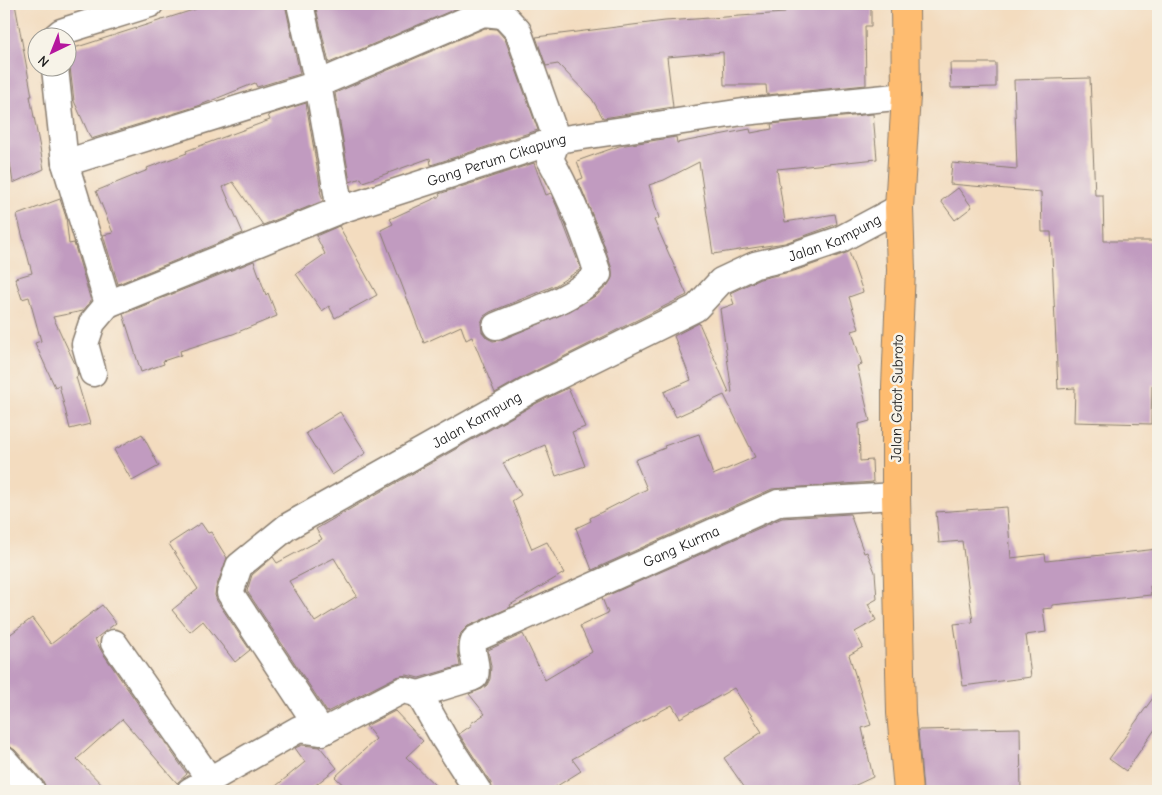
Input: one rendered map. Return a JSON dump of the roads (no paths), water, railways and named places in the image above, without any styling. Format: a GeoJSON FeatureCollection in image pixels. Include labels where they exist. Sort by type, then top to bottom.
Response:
{"type":"FeatureCollection","features":[{"type":"Feature","properties":{"kind":"main road","name":"Jalan Gatot Subroto"},"geometry":{"type":"LineString","coordinates":[[905,4],[906,96],[900,208],[901,270],[896,386],[896,496],[901,713],[908,791]]}},
{"type":"Feature","properties":{"kind":"street"},"geometry":{"type":"LineString","coordinates":[[70,28],[150,4]]}},
{"type":"Feature","properties":{"kind":"street"},"geometry":{"type":"LineString","coordinates":[[300,4],[318,84],[340,210]]}},
{"type":"Feature","properties":{"kind":"street"},"geometry":{"type":"LineString","coordinates":[[65,163],[318,84],[483,13],[503,15],[518,31],[556,140],[550,159],[566,188],[584,230],[598,274],[586,286],[538,310],[496,326]]}},
{"type":"Feature","properties":{"kind":"street"},"geometry":{"type":"LineString","coordinates":[[56,78],[65,163],[108,304],[92,323],[85,344],[93,373]]}},
{"type":"Feature","properties":{"kind":"street","name":"Gang Perum Cikapung"},"geometry":{"type":"LineString","coordinates":[[108,304],[340,210],[556,140],[743,112],[906,96]]}},
{"type":"Feature","properties":{"kind":"street","name":"Jalan Kampung"},"geometry":{"type":"LineString","coordinates":[[322,732],[230,594],[239,566],[287,527],[530,390],[696,308],[721,280],[755,265],[789,257],[839,240],[900,208]]}},
{"type":"Feature","properties":{"kind":"street","name":"Gang Kurma"},"geometry":{"type":"LineString","coordinates":[[418,694],[475,676],[476,671],[472,648],[476,639],[778,503],[896,496]]}},
{"type":"Feature","properties":{"kind":"street"},"geometry":{"type":"LineString","coordinates":[[114,643],[200,786],[300,729],[322,732],[403,690],[418,694],[478,791]]}},
{"type":"Feature","properties":{"kind":"street"},"geometry":{"type":"LineString","coordinates":[[4,760],[32,791]]}}]}
